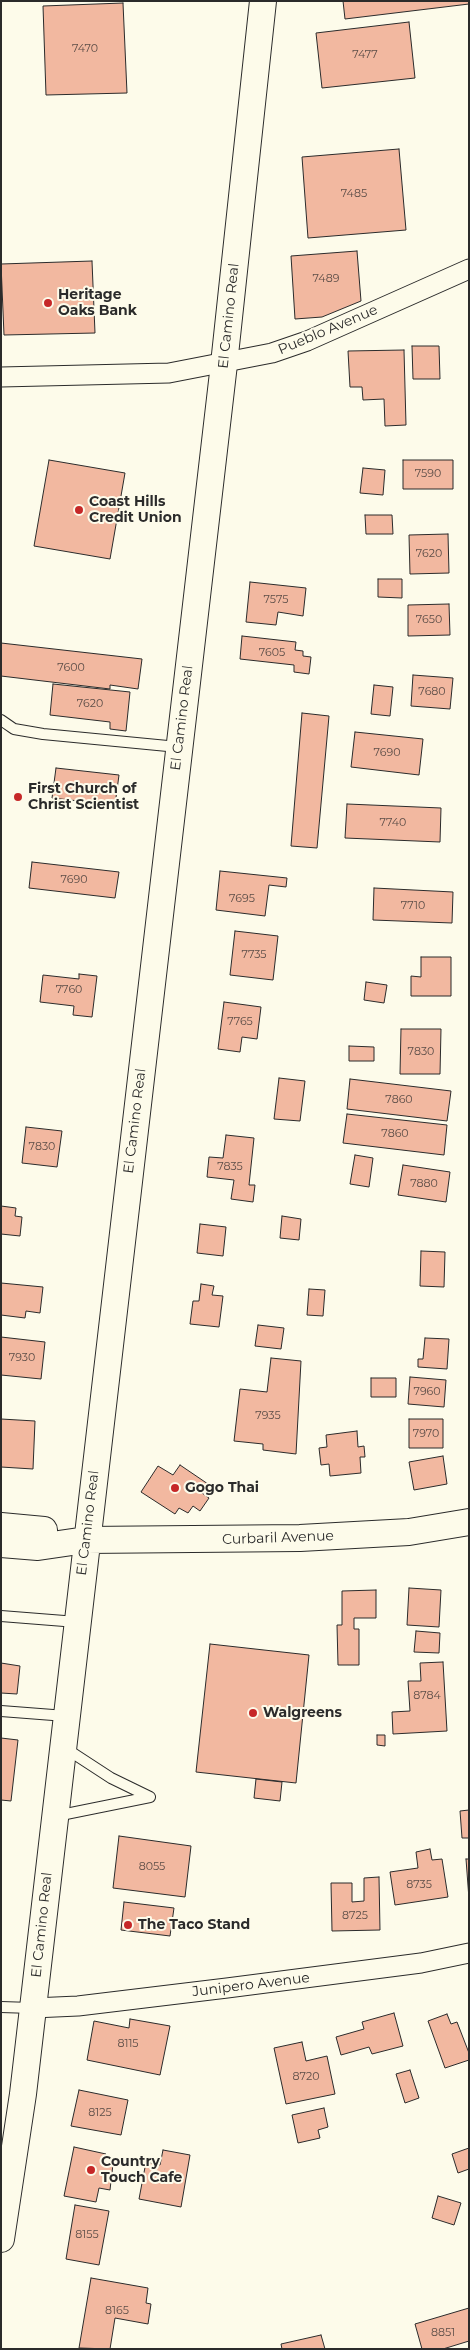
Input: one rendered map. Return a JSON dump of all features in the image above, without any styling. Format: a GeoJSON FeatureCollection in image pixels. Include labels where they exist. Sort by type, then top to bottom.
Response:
{"type":"FeatureCollection","features":[{"type":"Feature","properties":{"kind":"main road","name":"El Camino Real"},"geometry":{"type":"LineString","coordinates":[[1,2240],[23,2094],[224,364],[263,1]]}},
{"type":"Feature","properties":{"kind":"main road","name":"Curbaril Avenue"},"geometry":{"type":"LineString","coordinates":[[1,1544],[38,1547],[86,1540],[310,1538],[409,1532],[469,1522]]}},
{"type":"Feature","properties":{"kind":"main road","name":"Curbaril Avenue"},"geometry":{"type":"LineString","coordinates":[[1,1526],[40,1529],[86,1540]]}},
{"type":"Feature","properties":{"kind":"street","name":"Pueblo Avenue"},"geometry":{"type":"LineString","coordinates":[[1,377],[169,374],[272,353],[307,341],[469,269]]}},
{"type":"Feature","properties":{"kind":"street","name":"Junipero Avenue"},"geometry":{"type":"LineString","coordinates":[[33,2008],[78,2006],[227,1988],[421,1963],[469,1953]]}},
{"type":"Feature","properties":{"kind":"lane"},"geometry":{"type":"LineString","coordinates":[[1,720],[14,729],[43,734],[179,748]]}},
{"type":"Feature","properties":{"kind":"lane"},"geometry":{"type":"LineString","coordinates":[[1,1616],[77,1622]]}},
{"type":"Feature","properties":{"kind":"lane"},"geometry":{"type":"LineString","coordinates":[[1,1711],[66,1716]]}},
{"type":"Feature","properties":{"kind":"lane"},"geometry":{"type":"LineString","coordinates":[[55,1816],[150,1797],[110,1778],[62,1746]]}},
{"type":"Feature","properties":{"kind":"lane"},"geometry":{"type":"LineString","coordinates":[[1,2007],[33,2008]]}},
{"type":"Feature","properties":{"kind":"building"},"geometry":{"type":"Polygon","coordinates":[[[343,1],[469,1],[469,4],[345,19],[343,1]]]}},
{"type":"Feature","properties":{"kind":"building"},"geometry":{"type":"Polygon","coordinates":[[[123,3],[127,93],[46,95],[43,6],[123,3]]]}},
{"type":"Feature","properties":{"kind":"building"},"geometry":{"type":"Polygon","coordinates":[[[409,22],[415,78],[322,88],[316,33],[409,22]]]}},
{"type":"Feature","properties":{"kind":"building"},"geometry":{"type":"Polygon","coordinates":[[[399,149],[406,230],[308,238],[302,157],[399,149]]]}},
{"type":"Feature","properties":{"kind":"building"},"geometry":{"type":"Polygon","coordinates":[[[357,251],[361,301],[322,317],[295,319],[291,256],[357,251]]]}},
{"type":"Feature","properties":{"kind":"building","name":"Heritage Oaks Bank"},"geometry":{"type":"Polygon","coordinates":[[[92,261],[95,333],[4,335],[1,264],[92,261]]]}},
{"type":"Feature","properties":{"kind":"building"},"geometry":{"type":"Polygon","coordinates":[[[412,346],[439,346],[440,379],[413,379],[412,346]]]}},
{"type":"Feature","properties":{"kind":"building"},"geometry":{"type":"Polygon","coordinates":[[[404,350],[406,425],[385,426],[384,399],[363,400],[362,387],[350,387],[348,351],[404,350]]]}},
{"type":"Feature","properties":{"kind":"building","name":"Coast Hills Credit Union"},"geometry":{"type":"Polygon","coordinates":[[[49,460],[125,473],[110,559],[34,546],[49,460]]]}},
{"type":"Feature","properties":{"kind":"building"},"geometry":{"type":"Polygon","coordinates":[[[403,460],[453,460],[453,489],[403,489],[403,460]]]}},
{"type":"Feature","properties":{"kind":"building"},"geometry":{"type":"Polygon","coordinates":[[[363,468],[385,470],[383,495],[360,493],[363,468]]]}},
{"type":"Feature","properties":{"kind":"building"},"geometry":{"type":"Polygon","coordinates":[[[365,515],[392,515],[393,534],[366,534],[365,515]]]}},
{"type":"Feature","properties":{"kind":"building"},"geometry":{"type":"Polygon","coordinates":[[[448,534],[449,573],[410,574],[409,535],[448,534]]]}},
{"type":"Feature","properties":{"kind":"building"},"geometry":{"type":"Polygon","coordinates":[[[378,579],[402,579],[402,598],[378,597],[378,579]]]}},
{"type":"Feature","properties":{"kind":"building"},"geometry":{"type":"Polygon","coordinates":[[[250,582],[306,588],[303,616],[278,612],[276,625],[246,622],[250,582]]]}},
{"type":"Feature","properties":{"kind":"building"},"geometry":{"type":"Polygon","coordinates":[[[449,604],[450,635],[408,636],[408,605],[449,604]]]}},
{"type":"Feature","properties":{"kind":"building"},"geometry":{"type":"Polygon","coordinates":[[[242,636],[296,642],[295,650],[303,651],[303,656],[311,657],[309,674],[294,672],[294,665],[240,659],[242,636]]]}},
{"type":"Feature","properties":{"kind":"building"},"geometry":{"type":"Polygon","coordinates":[[[1,643],[142,659],[138,689],[110,685],[110,689],[1,676],[1,643]]]}},
{"type":"Feature","properties":{"kind":"building"},"geometry":{"type":"Polygon","coordinates":[[[413,675],[453,678],[450,709],[411,706],[413,675]]]}},
{"type":"Feature","properties":{"kind":"building"},"geometry":{"type":"Polygon","coordinates":[[[53,684],[130,692],[126,731],[110,729],[110,722],[50,715],[53,684]]]}},
{"type":"Feature","properties":{"kind":"building"},"geometry":{"type":"Polygon","coordinates":[[[374,685],[393,687],[390,716],[371,714],[374,685]]]}},
{"type":"Feature","properties":{"kind":"building"},"geometry":{"type":"Polygon","coordinates":[[[302,713],[329,716],[317,848],[291,846],[302,713]]]}},
{"type":"Feature","properties":{"kind":"building"},"geometry":{"type":"Polygon","coordinates":[[[355,732],[423,739],[419,775],[351,767],[355,732]]]}},
{"type":"Feature","properties":{"kind":"building"},"geometry":{"type":"Polygon","coordinates":[[[56,768],[119,775],[115,805],[52,798],[56,768]]]}},
{"type":"Feature","properties":{"kind":"building"},"geometry":{"type":"Polygon","coordinates":[[[347,804],[441,808],[440,842],[345,838],[347,804]]]}},
{"type":"Feature","properties":{"kind":"building"},"geometry":{"type":"Polygon","coordinates":[[[32,862],[119,872],[115,898],[29,888],[32,862]]]}},
{"type":"Feature","properties":{"kind":"building"},"geometry":{"type":"Polygon","coordinates":[[[220,871],[287,878],[286,887],[269,885],[265,916],[216,910],[220,871]]]}},
{"type":"Feature","properties":{"kind":"building"},"geometry":{"type":"Polygon","coordinates":[[[374,888],[453,892],[452,923],[373,920],[374,888]]]}},
{"type":"Feature","properties":{"kind":"building"},"geometry":{"type":"Polygon","coordinates":[[[235,931],[278,936],[273,980],[230,975],[235,931]]]}},
{"type":"Feature","properties":{"kind":"building"},"geometry":{"type":"Polygon","coordinates":[[[421,957],[451,957],[451,996],[411,996],[411,976],[421,977],[421,957]]]}},
{"type":"Feature","properties":{"kind":"building"},"geometry":{"type":"Polygon","coordinates":[[[79,974],[97,976],[92,1017],[73,1015],[74,1006],[40,1002],[43,975],[79,979],[79,974]]]}},
{"type":"Feature","properties":{"kind":"building"},"geometry":{"type":"Polygon","coordinates":[[[366,982],[387,985],[384,1003],[364,1000],[366,982]]]}},
{"type":"Feature","properties":{"kind":"building"},"geometry":{"type":"Polygon","coordinates":[[[224,1002],[261,1007],[257,1039],[242,1037],[240,1052],[218,1049],[224,1002]]]}},
{"type":"Feature","properties":{"kind":"building"},"geometry":{"type":"Polygon","coordinates":[[[401,1029],[441,1029],[440,1074],[400,1074],[401,1029]]]}},
{"type":"Feature","properties":{"kind":"building"},"geometry":{"type":"Polygon","coordinates":[[[349,1046],[374,1047],[374,1061],[349,1061],[349,1046]]]}},
{"type":"Feature","properties":{"kind":"building"},"geometry":{"type":"Polygon","coordinates":[[[279,1078],[305,1081],[300,1121],[274,1119],[279,1078]]]}},
{"type":"Feature","properties":{"kind":"building"},"geometry":{"type":"Polygon","coordinates":[[[350,1079],[451,1091],[447,1121],[347,1109],[350,1079]]]}},
{"type":"Feature","properties":{"kind":"building"},"geometry":{"type":"Polygon","coordinates":[[[347,1114],[447,1125],[444,1155],[343,1143],[347,1114]]]}},
{"type":"Feature","properties":{"kind":"building"},"geometry":{"type":"Polygon","coordinates":[[[26,1127],[62,1131],[57,1167],[22,1163],[26,1127]]]}},
{"type":"Feature","properties":{"kind":"building"},"geometry":{"type":"Polygon","coordinates":[[[226,1135],[254,1138],[249,1185],[255,1185],[253,1202],[231,1199],[234,1180],[207,1177],[209,1157],[223,1158],[226,1135]]]}},
{"type":"Feature","properties":{"kind":"building"},"geometry":{"type":"Polygon","coordinates":[[[355,1155],[373,1158],[369,1187],[350,1184],[355,1155]]]}},
{"type":"Feature","properties":{"kind":"building"},"geometry":{"type":"Polygon","coordinates":[[[403,1165],[450,1172],[446,1202],[398,1195],[403,1165]]]}},
{"type":"Feature","properties":{"kind":"building"},"geometry":{"type":"Polygon","coordinates":[[[1,1206],[16,1208],[15,1216],[22,1217],[20,1236],[1,1234],[1,1206]]]}},
{"type":"Feature","properties":{"kind":"building"},"geometry":{"type":"Polygon","coordinates":[[[282,1216],[301,1219],[299,1240],[280,1238],[282,1216]]]}},
{"type":"Feature","properties":{"kind":"building"},"geometry":{"type":"Polygon","coordinates":[[[200,1224],[226,1227],[223,1256],[197,1253],[200,1224]]]}},
{"type":"Feature","properties":{"kind":"building"},"geometry":{"type":"Polygon","coordinates":[[[421,1251],[445,1252],[444,1287],[420,1286],[421,1251]]]}},
{"type":"Feature","properties":{"kind":"building"},"geometry":{"type":"Polygon","coordinates":[[[1,1283],[43,1287],[40,1313],[26,1311],[25,1318],[1,1315],[1,1283]]]}},
{"type":"Feature","properties":{"kind":"building"},"geometry":{"type":"Polygon","coordinates":[[[201,1284],[214,1286],[212,1295],[223,1296],[219,1327],[190,1324],[193,1301],[199,1301],[201,1284]]]}},
{"type":"Feature","properties":{"kind":"building"},"geometry":{"type":"Polygon","coordinates":[[[309,1289],[325,1290],[323,1316],[307,1315],[309,1289]]]}},
{"type":"Feature","properties":{"kind":"building"},"geometry":{"type":"Polygon","coordinates":[[[258,1325],[284,1328],[281,1349],[255,1346],[258,1325]]]}},
{"type":"Feature","properties":{"kind":"building"},"geometry":{"type":"Polygon","coordinates":[[[1,1337],[45,1342],[41,1379],[1,1375],[1,1337]]]}},
{"type":"Feature","properties":{"kind":"building"},"geometry":{"type":"Polygon","coordinates":[[[425,1338],[449,1339],[447,1369],[418,1367],[418,1359],[423,1359],[425,1338]]]}},
{"type":"Feature","properties":{"kind":"building"},"geometry":{"type":"Polygon","coordinates":[[[271,1358],[301,1361],[296,1454],[263,1450],[263,1444],[234,1441],[240,1389],[267,1392],[271,1358]]]}},
{"type":"Feature","properties":{"kind":"building"},"geometry":{"type":"Polygon","coordinates":[[[410,1377],[446,1380],[444,1407],[408,1404],[410,1377]]]}},
{"type":"Feature","properties":{"kind":"building"},"geometry":{"type":"Polygon","coordinates":[[[371,1378],[396,1378],[396,1397],[371,1397],[371,1378]]]}},
{"type":"Feature","properties":{"kind":"building"},"geometry":{"type":"Polygon","coordinates":[[[1,1419],[35,1421],[33,1469],[1,1467],[1,1419]]]}},
{"type":"Feature","properties":{"kind":"building"},"geometry":{"type":"Polygon","coordinates":[[[409,1419],[443,1419],[443,1448],[409,1448],[409,1419]]]}},
{"type":"Feature","properties":{"kind":"building"},"geometry":{"type":"Polygon","coordinates":[[[357,1431],[358,1447],[364,1446],[365,1457],[360,1457],[361,1473],[330,1476],[329,1464],[321,1465],[319,1448],[327,1447],[326,1435],[357,1431]]]}},
{"type":"Feature","properties":{"kind":"building"},"geometry":{"type":"Polygon","coordinates":[[[443,1456],[447,1484],[414,1490],[409,1462],[443,1456]]]}},
{"type":"Feature","properties":{"kind":"building","name":"Gogo Thai"},"geometry":{"type":"Polygon","coordinates":[[[180,1465],[208,1484],[202,1493],[209,1498],[200,1511],[193,1506],[188,1513],[179,1508],[175,1514],[141,1492],[158,1466],[173,1475],[180,1465]]]}},
{"type":"Feature","properties":{"kind":"building"},"geometry":{"type":"Polygon","coordinates":[[[409,1588],[441,1590],[439,1627],[407,1625],[409,1588]]]}},
{"type":"Feature","properties":{"kind":"building"},"geometry":{"type":"Polygon","coordinates":[[[376,1590],[376,1618],[354,1618],[354,1629],[359,1629],[359,1665],[338,1665],[337,1625],[342,1625],[342,1591],[376,1590]]]}},
{"type":"Feature","properties":{"kind":"building"},"geometry":{"type":"Polygon","coordinates":[[[416,1631],[440,1633],[439,1653],[414,1652],[416,1631]]]}},
{"type":"Feature","properties":{"kind":"building","name":"Walgreens"},"geometry":{"type":"Polygon","coordinates":[[[210,1644],[309,1655],[296,1783],[196,1772],[210,1644]]]}},
{"type":"Feature","properties":{"kind":"building"},"geometry":{"type":"Polygon","coordinates":[[[443,1662],[447,1731],[393,1734],[392,1712],[410,1711],[408,1681],[421,1681],[420,1663],[443,1662]]]}},
{"type":"Feature","properties":{"kind":"building"},"geometry":{"type":"Polygon","coordinates":[[[1,1663],[20,1666],[17,1694],[1,1693],[1,1663]]]}},
{"type":"Feature","properties":{"kind":"building"},"geometry":{"type":"Polygon","coordinates":[[[377,1735],[385,1735],[385,1746],[377,1745],[377,1735]]]}},
{"type":"Feature","properties":{"kind":"building"},"geometry":{"type":"Polygon","coordinates":[[[1,1738],[18,1740],[11,1801],[1,1800],[1,1738]]]}},
{"type":"Feature","properties":{"kind":"building"},"geometry":{"type":"Polygon","coordinates":[[[256,1779],[282,1782],[280,1801],[254,1798],[256,1779]]]}},
{"type":"Feature","properties":{"kind":"building"},"geometry":{"type":"Polygon","coordinates":[[[469,1810],[469,1838],[462,1838],[460,1811],[469,1810]]]}},
{"type":"Feature","properties":{"kind":"building"},"geometry":{"type":"Polygon","coordinates":[[[119,1836],[191,1846],[185,1897],[113,1888],[119,1836]]]}},
{"type":"Feature","properties":{"kind":"building"},"geometry":{"type":"Polygon","coordinates":[[[430,1849],[432,1860],[442,1859],[448,1897],[395,1905],[390,1872],[418,1868],[416,1852],[430,1849]]]}},
{"type":"Feature","properties":{"kind":"building"},"geometry":{"type":"Polygon","coordinates":[[[466,1859],[469,1859],[469,1899],[466,1859]]]}},
{"type":"Feature","properties":{"kind":"building"},"geometry":{"type":"Polygon","coordinates":[[[379,1877],[380,1930],[332,1931],[331,1883],[352,1883],[352,1902],[364,1901],[364,1878],[379,1877]]]}},
{"type":"Feature","properties":{"kind":"building"},"geometry":{"type":"Polygon","coordinates":[[[124,1902],[174,1908],[170,1936],[121,1930],[124,1902]]]}},
{"type":"Feature","properties":{"kind":"building"},"geometry":{"type":"Polygon","coordinates":[[[394,2013],[403,2046],[372,2054],[369,2047],[341,2055],[336,2037],[364,2029],[362,2022],[394,2013]]]}},
{"type":"Feature","properties":{"kind":"building"},"geometry":{"type":"Polygon","coordinates":[[[447,2014],[451,2024],[457,2022],[469,2053],[469,2060],[445,2068],[428,2021],[447,2014]]]}},
{"type":"Feature","properties":{"kind":"building"},"geometry":{"type":"Polygon","coordinates":[[[130,2019],[170,2026],[160,2075],[87,2060],[94,2021],[129,2028],[130,2019]]]}},
{"type":"Feature","properties":{"kind":"building"},"geometry":{"type":"Polygon","coordinates":[[[302,2042],[306,2061],[327,2056],[335,2094],[286,2104],[274,2048],[302,2042]]]}},
{"type":"Feature","properties":{"kind":"building"},"geometry":{"type":"Polygon","coordinates":[[[410,2070],[419,2098],[405,2103],[396,2074],[410,2070]]]}},
{"type":"Feature","properties":{"kind":"building"},"geometry":{"type":"Polygon","coordinates":[[[79,2090],[128,2100],[121,2135],[71,2126],[79,2090]]]}},
{"type":"Feature","properties":{"kind":"building"},"geometry":{"type":"Polygon","coordinates":[[[324,2108],[328,2127],[318,2130],[320,2138],[298,2143],[292,2115],[324,2108]]]}},
{"type":"Feature","properties":{"kind":"building","name":"Country Touch Cafe"},"geometry":{"type":"Polygon","coordinates":[[[74,2147],[106,2154],[104,2163],[113,2164],[110,2190],[99,2188],[96,2202],[64,2196],[74,2147]]]}},
{"type":"Feature","properties":{"kind":"building"},"geometry":{"type":"Polygon","coordinates":[[[469,2148],[469,2169],[458,2173],[452,2154],[469,2148]]]}},
{"type":"Feature","properties":{"kind":"building"},"geometry":{"type":"Polygon","coordinates":[[[163,2150],[190,2155],[181,2207],[139,2199],[146,2162],[160,2165],[163,2150]]]}},
{"type":"Feature","properties":{"kind":"building"},"geometry":{"type":"Polygon","coordinates":[[[438,2196],[461,2203],[454,2225],[432,2218],[438,2196]]]}},
{"type":"Feature","properties":{"kind":"building"},"geometry":{"type":"Polygon","coordinates":[[[75,2205],[109,2211],[99,2265],[66,2259],[75,2205]]]}},
{"type":"Feature","properties":{"kind":"building"},"geometry":{"type":"Polygon","coordinates":[[[91,2278],[148,2288],[146,2303],[151,2304],[148,2324],[115,2318],[110,2349],[79,2348],[91,2278]]]}},
{"type":"Feature","properties":{"kind":"building"},"geometry":{"type":"Polygon","coordinates":[[[469,2308],[469,2341],[443,2349],[422,2349],[415,2324],[469,2308]]]}},
{"type":"Feature","properties":{"kind":"building"},"geometry":{"type":"Polygon","coordinates":[[[321,2335],[325,2349],[282,2349],[281,2344],[321,2335]]]}},
{"type":"Feature","properties":{"kind":"place","name":"Heritage Oaks Bank"},"geometry":{"type":"Point","coordinates":[48,303]}},
{"type":"Feature","properties":{"kind":"place","name":"Coast Hills Credit Union"},"geometry":{"type":"Point","coordinates":[79,510]}},
{"type":"Feature","properties":{"kind":"place","name":"First Church of Christ Scientist"},"geometry":{"type":"Point","coordinates":[18,797]}},
{"type":"Feature","properties":{"kind":"place","name":"Gogo Thai"},"geometry":{"type":"Point","coordinates":[175,1488]}},
{"type":"Feature","properties":{"kind":"place","name":"Walgreens"},"geometry":{"type":"Point","coordinates":[253,1713]}},
{"type":"Feature","properties":{"kind":"place","name":"The Taco Stand"},"geometry":{"type":"Point","coordinates":[128,1925]}},
{"type":"Feature","properties":{"kind":"place","name":"Country Touch Cafe"},"geometry":{"type":"Point","coordinates":[91,2170]}}]}
